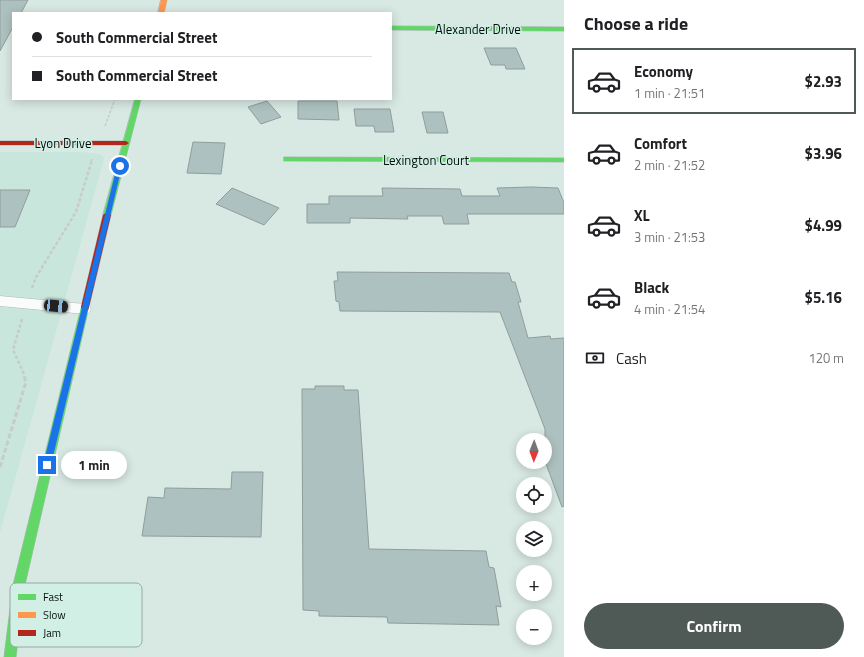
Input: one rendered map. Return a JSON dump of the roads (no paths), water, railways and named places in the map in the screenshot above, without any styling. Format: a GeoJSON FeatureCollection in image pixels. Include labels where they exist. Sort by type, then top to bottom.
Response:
{"type":"FeatureCollection","features":[{"type":"Feature","properties":{"kind":"street"},"geometry":{"type":"LineString","coordinates":[[161,12],[164,0]]}},
{"type":"Feature","properties":{"kind":"street","name":"Alexander Drive"},"geometry":{"type":"LineString","coordinates":[[392,28],[564,29]]}},
{"type":"Feature","properties":{"kind":"street"},"geometry":{"type":"LineString","coordinates":[[19,583],[138,100]]}},
{"type":"Feature","properties":{"kind":"street","name":"Lyon Drive"},"geometry":{"type":"LineString","coordinates":[[0,142],[126,143]]}},
{"type":"Feature","properties":{"kind":"street","name":"Lexington Court"},"geometry":{"type":"LineString","coordinates":[[287,159],[564,160]]}},
{"type":"Feature","properties":{"kind":"street"},"geometry":{"type":"LineString","coordinates":[[10,657],[11,647]]}},
{"type":"Feature","properties":{"kind":"lane"},"geometry":{"type":"LineString","coordinates":[[0,301],[86,309]]}}]}
